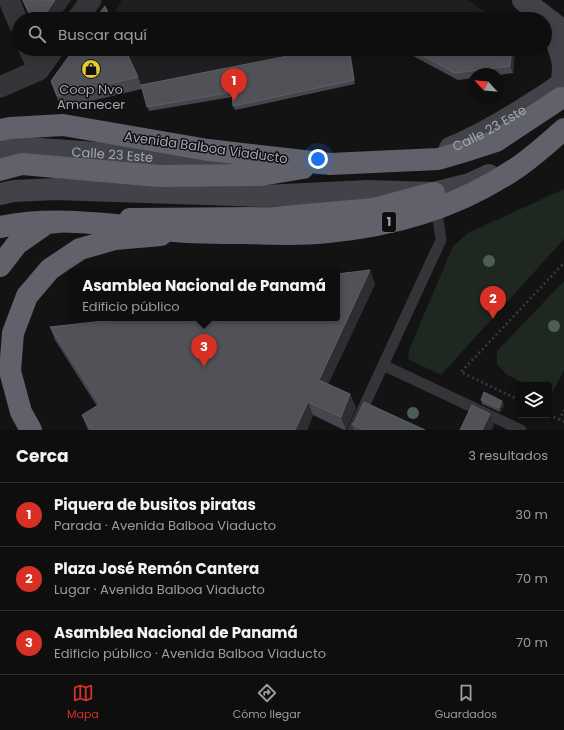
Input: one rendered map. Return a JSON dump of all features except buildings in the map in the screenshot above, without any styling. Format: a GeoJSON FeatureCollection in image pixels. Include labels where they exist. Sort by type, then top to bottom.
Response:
{"type":"FeatureCollection","features":[{"type":"Feature","properties":{"kind":"highway","name":"Avenida Balboa Viaducto"},"geometry":{"type":"LineString","coordinates":[[0,130],[10,128],[63,125],[208,150],[330,164],[438,159],[496,141],[532,118],[563,86]]}},
{"type":"Feature","properties":{"kind":"highway","name":"1"},"geometry":{"type":"LineString","coordinates":[[190,232],[327,232],[390,222],[428,212],[476,192],[515,169],[543,148],[561,130]]}},
{"type":"Feature","properties":{"kind":"highway"},"geometry":{"type":"LineString","coordinates":[[0,170],[22,164],[159,176],[261,175],[330,164]]}},
{"type":"Feature","properties":{"kind":"highway"},"geometry":{"type":"LineString","coordinates":[[0,266],[17,244],[47,224],[85,219],[272,218],[374,209],[434,193]]}},
{"type":"Feature","properties":{"kind":"highway"},"geometry":{"type":"LineString","coordinates":[[0,228],[22,223],[79,222],[190,232]]}},
{"type":"Feature","properties":{"kind":"highway"},"geometry":{"type":"LineString","coordinates":[[31,430],[21,412],[10,371],[12,333],[27,296],[50,269],[80,249],[115,239],[190,232]]}},
{"type":"Feature","properties":{"kind":"main road"},"geometry":{"type":"LineString","coordinates":[[523,0],[537,12]]}},
{"type":"Feature","properties":{"kind":"main road"},"geometry":{"type":"LineString","coordinates":[[552,23],[564,31]]}},
{"type":"Feature","properties":{"kind":"main road"},"geometry":{"type":"LineString","coordinates":[[552,31],[563,66],[563,86]]}},
{"type":"Feature","properties":{"kind":"main road","name":"Calle 23 Este"},"geometry":{"type":"LineString","coordinates":[[0,150],[13,147],[272,166],[347,168],[388,164],[429,156],[469,140],[563,86]]}},
{"type":"Feature","properties":{"kind":"main road","name":"1"},"geometry":{"type":"LineString","coordinates":[[0,194],[14,191],[56,189],[264,196],[368,191],[434,193],[470,184],[511,164],[561,130]]}},
{"type":"Feature","properties":{"kind":"street"},"geometry":{"type":"LineString","coordinates":[[9,0],[14,12]]}},
{"type":"Feature","properties":{"kind":"street"},"geometry":{"type":"LineString","coordinates":[[82,12],[91,0]]}},
{"type":"Feature","properties":{"kind":"street"},"geometry":{"type":"LineString","coordinates":[[33,56],[38,70]]}},
{"type":"Feature","properties":{"kind":"street"},"geometry":{"type":"LineString","coordinates":[[0,87],[38,70],[49,56]]}},
{"type":"Feature","properties":{"kind":"lane"},"geometry":{"type":"LineString","coordinates":[[353,430],[441,240],[434,193]]}},
{"type":"Feature","properties":{"kind":"lane"},"geometry":{"type":"LineString","coordinates":[[383,365],[521,430]]}},
{"type":"Feature","properties":{"kind":"path"},"geometry":{"type":"LineString","coordinates":[[516,399],[461,372],[564,263]]}},
{"type":"Feature","properties":{"kind":"path"},"geometry":{"type":"LineString","coordinates":[[559,420],[564,410]]}},
{"type":"Feature","properties":{"kind":"path"},"geometry":{"type":"LineString","coordinates":[[552,416],[564,422]]}},
{"type":"Feature","properties":{"kind":"shaded area"},"geometry":{"type":"Polygon","coordinates":[[[122,0],[468,0],[485,12],[114,12],[122,0]]]}},
{"type":"Feature","properties":{"kind":"shaded area"},"geometry":{"type":"Polygon","coordinates":[[[127,56],[309,56],[143,89],[127,56]]]}},
{"type":"Feature","properties":{"kind":"shaded area"},"geometry":{"type":"Polygon","coordinates":[[[564,189],[564,239],[441,375],[408,359],[409,350],[453,246],[468,233],[564,189]]]}},
{"type":"Feature","properties":{"kind":"shaded area"},"geometry":{"type":"Polygon","coordinates":[[[564,281],[564,370],[552,393],[552,382],[521,382],[506,374],[497,364],[497,351],[564,281]]]}},
{"type":"Feature","properties":{"kind":"place","name":"Coop Nvo Amanecer"},"geometry":{"type":"Point","coordinates":[91,69]}},
{"type":"Feature","properties":{"kind":"place","name":"Piquera de busitos piratas"},"geometry":{"type":"Point","coordinates":[234,101]}},
{"type":"Feature","properties":{"kind":"place","name":"Plaza José Remón Cantera"},"geometry":{"type":"Point","coordinates":[493,319]}},
{"type":"Feature","properties":{"kind":"place","name":"Asamblea Nacional de Panamá"},"geometry":{"type":"Point","coordinates":[204,367]}}]}
